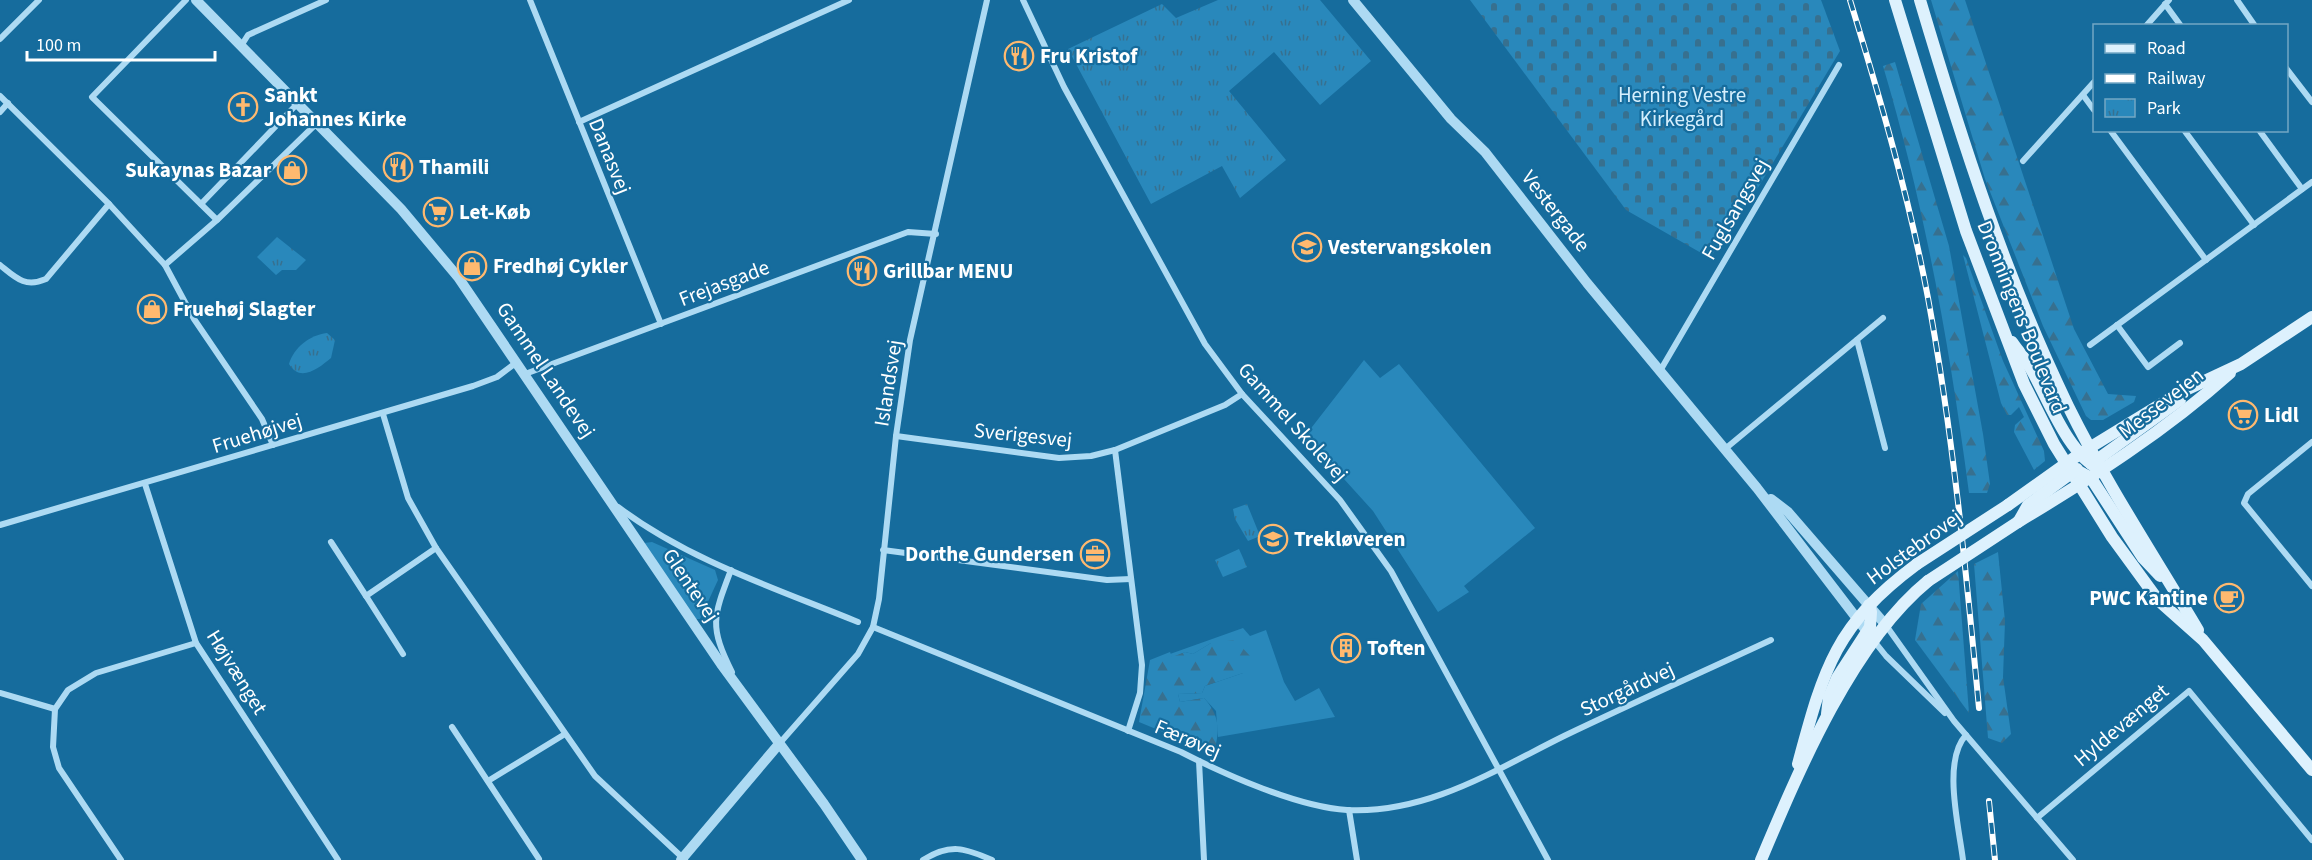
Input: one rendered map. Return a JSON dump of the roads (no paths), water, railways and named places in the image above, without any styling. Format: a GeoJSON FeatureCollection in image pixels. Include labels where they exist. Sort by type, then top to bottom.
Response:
{"type":"FeatureCollection","features":[{"type":"Feature","properties":{"kind":"main road","name":"Dronningens Boulevard"},"geometry":{"type":"LineString","coordinates":[[1894,0],[1966,231],[2000,327],[2024,384],[2084,466],[2143,558],[2174,589],[2204,640],[2312,770]]}},
{"type":"Feature","properties":{"kind":"main road","name":"Dronningens Boulevard"},"geometry":{"type":"LineString","coordinates":[[1920,0],[1955,117],[2084,466],[2129,562],[2158,600],[2204,640]]}},
{"type":"Feature","properties":{"kind":"main road","name":"Messevejen"},"geometry":{"type":"LineString","coordinates":[[2084,466],[2189,410],[2241,364],[2312,317]]}},
{"type":"Feature","properties":{"kind":"main road"},"geometry":{"type":"LineString","coordinates":[[2000,327],[2030,366],[2084,466]]}},
{"type":"Feature","properties":{"kind":"main road","name":"Messevejen"},"geometry":{"type":"LineString","coordinates":[[2084,466],[2179,393],[2241,364]]}},
{"type":"Feature","properties":{"kind":"main road","name":"Holstebrovej"},"geometry":{"type":"LineString","coordinates":[[1792,788],[1818,692],[1828,665],[1857,618],[1887,586],[1917,564],[2008,505],[2084,466]]}},
{"type":"Feature","properties":{"kind":"main road","name":"Holstebrovej"},"geometry":{"type":"LineString","coordinates":[[1761,860],[1792,788],[1870,636],[1928,581],[2018,522],[2084,466]]}},
{"type":"Feature","properties":{"kind":"main road"},"geometry":{"type":"LineString","coordinates":[[1869,605],[1872,620],[1870,636]]}},
{"type":"Feature","properties":{"kind":"street"},"geometry":{"type":"LineString","coordinates":[[0,39],[39,0]]}},
{"type":"Feature","properties":{"kind":"street"},"geometry":{"type":"LineString","coordinates":[[186,0],[92,98],[217,220]]}},
{"type":"Feature","properties":{"kind":"street","name":"Gammel Landevej"},"geometry":{"type":"LineString","coordinates":[[196,0],[401,208],[458,277],[613,503]]}},
{"type":"Feature","properties":{"kind":"street"},"geometry":{"type":"LineString","coordinates":[[241,46],[248,35],[326,0]]}},
{"type":"Feature","properties":{"kind":"street","name":"Danasvej"},"geometry":{"type":"LineString","coordinates":[[530,0],[661,324]]}},
{"type":"Feature","properties":{"kind":"street"},"geometry":{"type":"LineString","coordinates":[[579,122],[849,0]]}},
{"type":"Feature","properties":{"kind":"street","name":"Islandsvej"},"geometry":{"type":"LineString","coordinates":[[779,744],[858,654],[873,627],[879,599],[896,436],[910,340],[936,234],[987,0]]}},
{"type":"Feature","properties":{"kind":"street","name":"Gammel Skolevej"},"geometry":{"type":"LineString","coordinates":[[1023,0],[1064,87],[1205,344],[1242,394],[1340,500],[1367,535],[1403,591],[1548,860]]}},
{"type":"Feature","properties":{"kind":"street","name":"Vestergade"},"geometry":{"type":"LineString","coordinates":[[1353,0],[1451,119],[1485,152],[1587,283],[1757,488],[1870,636]]}},
{"type":"Feature","properties":{"kind":"street"},"geometry":{"type":"LineString","coordinates":[[2237,0],[2255,24]]}},
{"type":"Feature","properties":{"kind":"street"},"geometry":{"type":"LineString","coordinates":[[2148,24],[2167,2],[2180,24]]}},
{"type":"Feature","properties":{"kind":"street","name":"Fuglsangsvej"},"geometry":{"type":"LineString","coordinates":[[1660,371],[1839,65]]}},
{"type":"Feature","properties":{"kind":"street"},"geometry":{"type":"LineString","coordinates":[[2288,71],[2312,102]]}},
{"type":"Feature","properties":{"kind":"street"},"geometry":{"type":"LineString","coordinates":[[2023,161],[2093,83]]}},
{"type":"Feature","properties":{"kind":"street"},"geometry":{"type":"LineString","coordinates":[[2083,95],[2093,109]]}},
{"type":"Feature","properties":{"kind":"street"},"geometry":{"type":"LineString","coordinates":[[0,96],[109,204],[165,265],[194,319],[262,419],[273,445]]}},
{"type":"Feature","properties":{"kind":"street"},"geometry":{"type":"LineString","coordinates":[[201,204],[299,102]]}},
{"type":"Feature","properties":{"kind":"street"},"geometry":{"type":"LineString","coordinates":[[0,112],[8,103]]}},
{"type":"Feature","properties":{"kind":"street"},"geometry":{"type":"LineString","coordinates":[[165,265],[217,220],[318,122]]}},
{"type":"Feature","properties":{"kind":"street"},"geometry":{"type":"LineString","coordinates":[[2111,132],[2206,260]]}},
{"type":"Feature","properties":{"kind":"street"},"geometry":{"type":"LineString","coordinates":[[2185,132],[2254,225]]}},
{"type":"Feature","properties":{"kind":"street"},"geometry":{"type":"LineString","coordinates":[[2260,132],[2302,189]]}},
{"type":"Feature","properties":{"kind":"street"},"geometry":{"type":"LineString","coordinates":[[2090,345],[2312,182]]}},
{"type":"Feature","properties":{"kind":"street"},"geometry":{"type":"LineString","coordinates":[[0,265],[22,282],[33,284],[46,279],[109,204]]}},
{"type":"Feature","properties":{"kind":"street","name":"Frejasgade"},"geometry":{"type":"LineString","coordinates":[[525,374],[908,232],[936,234]]}},
{"type":"Feature","properties":{"kind":"street"},"geometry":{"type":"LineString","coordinates":[[1725,449],[1883,318]]}},
{"type":"Feature","properties":{"kind":"street"},"geometry":{"type":"LineString","coordinates":[[2117,325],[2148,367],[2180,343]]}},
{"type":"Feature","properties":{"kind":"street"},"geometry":{"type":"LineString","coordinates":[[1857,340],[1885,448]]}},
{"type":"Feature","properties":{"kind":"street","name":"Fruehøjvej"},"geometry":{"type":"LineString","coordinates":[[0,525],[146,484],[486,382],[518,362]]}},
{"type":"Feature","properties":{"kind":"street","name":"Sverigesvej"},"geometry":{"type":"LineString","coordinates":[[896,436],[1059,458],[1091,456],[1115,450],[1225,405],[1242,394]]}},
{"type":"Feature","properties":{"kind":"street"},"geometry":{"type":"LineString","coordinates":[[383,414],[408,498],[436,548],[595,776],[683,859],[779,744]]}},
{"type":"Feature","properties":{"kind":"street"},"geometry":{"type":"LineString","coordinates":[[2312,442],[2248,494],[2244,503],[2312,586]]}},
{"type":"Feature","properties":{"kind":"street"},"geometry":{"type":"LineString","coordinates":[[1115,450],[1142,665],[1140,693],[1128,731]]}},
{"type":"Feature","properties":{"kind":"street","name":"Højvænget"},"geometry":{"type":"LineString","coordinates":[[146,484],[196,642],[338,860]]}},
{"type":"Feature","properties":{"kind":"street","name":"Vestergade"},"geometry":{"type":"LineString","coordinates":[[1757,488],[1788,512],[1884,623]]}},
{"type":"Feature","properties":{"kind":"street"},"geometry":{"type":"LineString","coordinates":[[613,503],[649,531],[685,552],[858,622]]}},
{"type":"Feature","properties":{"kind":"street","name":"Glentevej"},"geometry":{"type":"LineString","coordinates":[[613,503],[862,860]]}},
{"type":"Feature","properties":{"kind":"street"},"geometry":{"type":"LineString","coordinates":[[332,542],[403,654]]}},
{"type":"Feature","properties":{"kind":"street"},"geometry":{"type":"LineString","coordinates":[[366,596],[436,548]]}},
{"type":"Feature","properties":{"kind":"street"},"geometry":{"type":"LineString","coordinates":[[883,550],[1107,580],[1131,579]]}},
{"type":"Feature","properties":{"kind":"street","name":"Glentevej"},"geometry":{"type":"LineString","coordinates":[[731,570],[715,612],[715,627],[720,648],[739,686]]}},
{"type":"Feature","properties":{"kind":"street"},"geometry":{"type":"LineString","coordinates":[[1884,623],[1954,722]]}},
{"type":"Feature","properties":{"kind":"street","name":"Færøvej"},"geometry":{"type":"LineString","coordinates":[[873,627],[1199,761],[1318,807],[1349,810],[1388,808],[1432,799],[1498,770]]}},
{"type":"Feature","properties":{"kind":"street"},"geometry":{"type":"LineString","coordinates":[[1870,636],[1886,656],[1966,735],[2073,860]]}},
{"type":"Feature","properties":{"kind":"street","name":"Storgårdvej"},"geometry":{"type":"LineString","coordinates":[[1498,770],[1771,640]]}},
{"type":"Feature","properties":{"kind":"street"},"geometry":{"type":"LineString","coordinates":[[121,860],[59,768],[53,747],[55,709],[68,690],[96,673],[196,642]]}},
{"type":"Feature","properties":{"kind":"street","name":"Hyldevænget"},"geometry":{"type":"LineString","coordinates":[[2037,818],[2189,691],[2312,840]]}},
{"type":"Feature","properties":{"kind":"street"},"geometry":{"type":"LineString","coordinates":[[0,693],[55,709]]}},
{"type":"Feature","properties":{"kind":"street"},"geometry":{"type":"LineString","coordinates":[[452,727],[539,859]]}},
{"type":"Feature","properties":{"kind":"street"},"geometry":{"type":"LineString","coordinates":[[488,781],[565,734]]}},
{"type":"Feature","properties":{"kind":"street"},"geometry":{"type":"LineString","coordinates":[[1963,860],[1952,762],[1959,742],[1966,735]]}},
{"type":"Feature","properties":{"kind":"street"},"geometry":{"type":"LineString","coordinates":[[1199,761],[1204,860]]}},
{"type":"Feature","properties":{"kind":"street"},"geometry":{"type":"LineString","coordinates":[[1349,810],[1357,860]]}},
{"type":"Feature","properties":{"kind":"street"},"geometry":{"type":"LineString","coordinates":[[923,860],[939,850],[966,849],[992,860]]}},
{"type":"Feature","properties":{"kind":"railway"},"geometry":{"type":"LineString","coordinates":[[1850,0],[1893,148],[1928,298],[1952,451],[1979,708]]}},
{"type":"Feature","properties":{"kind":"railway"},"geometry":{"type":"LineString","coordinates":[[1989,801],[1995,860]]}},
{"type":"Feature","properties":{"kind":"place","name":"Fru Kristof"},"geometry":{"type":"Point","coordinates":[1019,56]}},
{"type":"Feature","properties":{"kind":"place","name":"Sankt Johannes Kirke"},"geometry":{"type":"Point","coordinates":[243,107]}},
{"type":"Feature","properties":{"kind":"place","name":"Thamili"},"geometry":{"type":"Point","coordinates":[398,167]}},
{"type":"Feature","properties":{"kind":"place","name":"Sukaynas Bazar"},"geometry":{"type":"Point","coordinates":[292,170]}},
{"type":"Feature","properties":{"kind":"place","name":"Let-Køb"},"geometry":{"type":"Point","coordinates":[438,212]}},
{"type":"Feature","properties":{"kind":"place","name":"Vestervangskolen"},"geometry":{"type":"Point","coordinates":[1307,247]}},
{"type":"Feature","properties":{"kind":"place","name":"Fredhøj Cykler"},"geometry":{"type":"Point","coordinates":[472,266]}},
{"type":"Feature","properties":{"kind":"place","name":"Grillbar MENU"},"geometry":{"type":"Point","coordinates":[862,271]}},
{"type":"Feature","properties":{"kind":"place","name":"Fruehøj Slagter"},"geometry":{"type":"Point","coordinates":[152,309]}},
{"type":"Feature","properties":{"kind":"place","name":"Lidl"},"geometry":{"type":"Point","coordinates":[2243,415]}},
{"type":"Feature","properties":{"kind":"place","name":"Trekløveren"},"geometry":{"type":"Point","coordinates":[1273,539]}},
{"type":"Feature","properties":{"kind":"place","name":"Dorthe Gundersen"},"geometry":{"type":"Point","coordinates":[1095,554]}},
{"type":"Feature","properties":{"kind":"place","name":"PWC Kantine"},"geometry":{"type":"Point","coordinates":[2229,598]}},
{"type":"Feature","properties":{"kind":"place","name":"Toften"},"geometry":{"type":"Point","coordinates":[1346,648]}},
{"type":"Feature","properties":{"kind":"park label","name":"Herning Vestre Kirkegård"},"geometry":{"type":"Point","coordinates":[1682,107]}}]}
